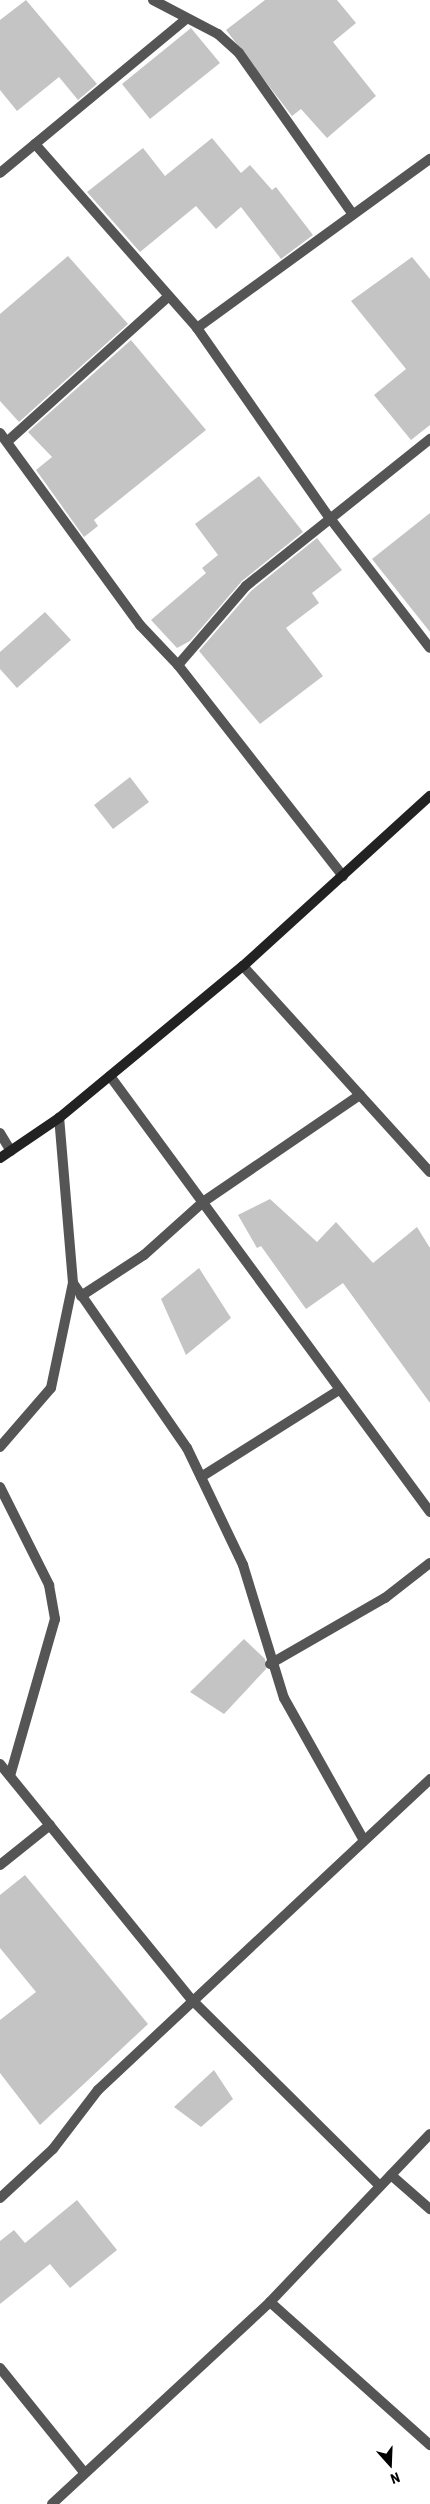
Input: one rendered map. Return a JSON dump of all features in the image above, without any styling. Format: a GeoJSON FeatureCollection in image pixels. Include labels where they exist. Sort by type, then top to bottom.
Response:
{"type":"FeatureCollection","features":[{"type":"Feature","properties":{"kind":"street"},"geometry":{"type":"LineString","coordinates":[[153,0],[185,20],[218,34],[239,53],[352,213]]}},
{"type":"Feature","properties":{"kind":"street"},"geometry":{"type":"LineString","coordinates":[[0,173],[185,20]]}},
{"type":"Feature","properties":{"kind":"street"},"geometry":{"type":"LineString","coordinates":[[35,144],[168,297],[198,328],[329,517],[430,648]]}},
{"type":"Feature","properties":{"kind":"street"},"geometry":{"type":"LineString","coordinates":[[198,328],[352,213],[430,159]]}},
{"type":"Feature","properties":{"kind":"street"},"geometry":{"type":"LineString","coordinates":[[9,440],[168,297]]}},
{"type":"Feature","properties":{"kind":"street"},"geometry":{"type":"LineString","coordinates":[[0,433],[9,440],[140,625],[178,665],[343,876]]}},
{"type":"Feature","properties":{"kind":"street"},"geometry":{"type":"LineString","coordinates":[[178,665],[246,586],[329,517],[430,439]]}},
{"type":"Feature","properties":{"kind":"street"},"geometry":{"type":"LineString","coordinates":[[0,1158],[59,1118],[243,966],[430,796]]}},
{"type":"Feature","properties":{"kind":"street"},"geometry":{"type":"LineString","coordinates":[[243,966],[430,1172]]}},
{"type":"Feature","properties":{"kind":"street"},"geometry":{"type":"LineString","coordinates":[[110,1076],[338,1390],[430,1512]]}},
{"type":"Feature","properties":{"kind":"street"},"geometry":{"type":"LineString","coordinates":[[81,1296],[144,1255],[203,1202],[360,1094]]}},
{"type":"Feature","properties":{"kind":"street"},"geometry":{"type":"LineString","coordinates":[[0,1446],[51,1388],[72,1283],[59,1118]]}},
{"type":"Feature","properties":{"kind":"street"},"geometry":{"type":"LineString","coordinates":[[0,1133],[11,1151]]}},
{"type":"Feature","properties":{"kind":"street"},"geometry":{"type":"LineString","coordinates":[[72,1283],[187,1448],[242,1565],[270,1664],[284,1698],[362,1839]]}},
{"type":"Feature","properties":{"kind":"street"},"geometry":{"type":"LineString","coordinates":[[201,1477],[338,1390]]}},
{"type":"Feature","properties":{"kind":"street"},"geometry":{"type":"LineString","coordinates":[[0,1488],[49,1585],[55,1619],[10,1776]]}},
{"type":"Feature","properties":{"kind":"street"},"geometry":{"type":"LineString","coordinates":[[270,1664],[385,1598],[430,1563]]}},
{"type":"Feature","properties":{"kind":"street"},"geometry":{"type":"LineString","coordinates":[[0,1764],[192,2000],[380,2186]]}},
{"type":"Feature","properties":{"kind":"street"},"geometry":{"type":"LineString","coordinates":[[0,2198],[53,2149],[98,2090],[362,1839],[430,1780]]}},
{"type":"Feature","properties":{"kind":"street"},"geometry":{"type":"LineString","coordinates":[[0,1865],[50,1825]]}},
{"type":"Feature","properties":{"kind":"street"},"geometry":{"type":"LineString","coordinates":[[52,2504],[84,2472],[270,2302],[430,2134]]}},
{"type":"Feature","properties":{"kind":"street"},"geometry":{"type":"LineString","coordinates":[[391,2175],[430,2209]]}},
{"type":"Feature","properties":{"kind":"street"},"geometry":{"type":"LineString","coordinates":[[270,2302],[430,2446]]}},
{"type":"Feature","properties":{"kind":"street"},"geometry":{"type":"LineString","coordinates":[[0,2368],[84,2472]]}},
{"type":"Feature","properties":{"kind":"building"},"geometry":{"type":"Polygon","coordinates":[[[26,0],[97,84],[78,100],[59,77],[17,111],[0,90],[0,20],[26,0]]]}},
{"type":"Feature","properties":{"kind":"building"},"geometry":{"type":"Polygon","coordinates":[[[265,0],[337,0],[356,23],[333,42],[376,96],[327,138],[301,109],[292,116],[226,30],[265,0]]]}},
{"type":"Feature","properties":{"kind":"building"},"geometry":{"type":"Polygon","coordinates":[[[191,28],[220,63],[150,119],[122,84],[191,28]]]}},
{"type":"Feature","properties":{"kind":"building"},"geometry":{"type":"Polygon","coordinates":[[[212,138],[241,173],[250,165],[272,190],[276,187],[313,235],[281,259],[241,207],[216,229],[196,206],[140,252],[87,192],[143,148],[165,176],[212,138]]]}},
{"type":"Feature","properties":{"kind":"building"},"geometry":{"type":"Polygon","coordinates":[[[68,256],[128,324],[19,422],[0,401],[0,314],[68,256]]]}},
{"type":"Feature","properties":{"kind":"building"},"geometry":{"type":"Polygon","coordinates":[[[412,257],[430,279],[430,425],[411,440],[374,395],[406,369],[351,301],[412,257]]]}},
{"type":"Feature","properties":{"kind":"building"},"geometry":{"type":"Polygon","coordinates":[[[131,340],[206,430],[94,520],[98,526],[84,537],[36,470],[52,457],[28,432],[131,340]]]}},
{"type":"Feature","properties":{"kind":"building"},"geometry":{"type":"Polygon","coordinates":[[[259,476],[303,532],[242,581],[190,641],[177,648],[151,620],[206,573],[202,568],[218,555],[195,524],[259,476]]]}},
{"type":"Feature","properties":{"kind":"building"},"geometry":{"type":"Polygon","coordinates":[[[430,513],[430,632],[372,559],[430,513]]]}},
{"type":"Feature","properties":{"kind":"building"},"geometry":{"type":"Polygon","coordinates":[[[317,538],[342,570],[312,593],[319,603],[286,628],[323,676],[260,724],[199,651],[251,591],[317,538]]]}},
{"type":"Feature","properties":{"kind":"building"},"geometry":{"type":"Polygon","coordinates":[[[45,612],[71,640],[17,688],[0,669],[0,652],[45,612]]]}},
{"type":"Feature","properties":{"kind":"building"},"geometry":{"type":"Polygon","coordinates":[[[130,777],[149,802],[113,829],[94,805],[130,777]]]}},
{"type":"Feature","properties":{"kind":"building"},"geometry":{"type":"Polygon","coordinates":[[[270,1199],[317,1242],[336,1222],[373,1263],[417,1227],[430,1248],[430,1403],[343,1283],[306,1309],[261,1246],[257,1248],[238,1215],[270,1199]]]}},
{"type":"Feature","properties":{"kind":"building"},"geometry":{"type":"Polygon","coordinates":[[[199,1268],[231,1318],[186,1355],[161,1299],[199,1268]]]}},
{"type":"Feature","properties":{"kind":"building"},"geometry":{"type":"Polygon","coordinates":[[[244,1639],[265,1659],[266,1669],[224,1714],[190,1692],[244,1639]]]}},
{"type":"Feature","properties":{"kind":"building"},"geometry":{"type":"Polygon","coordinates":[[[25,1875],[148,2024],[40,2125],[0,2073],[0,2020],[36,1992],[0,1948],[0,1895],[25,1875]]]}},
{"type":"Feature","properties":{"kind":"building"},"geometry":{"type":"Polygon","coordinates":[[[214,2070],[233,2099],[201,2127],[174,2107],[214,2070]]]}},
{"type":"Feature","properties":{"kind":"building"},"geometry":{"type":"Polygon","coordinates":[[[77,2200],[117,2250],[70,2288],[50,2264],[0,2304],[0,2241],[14,2230],[25,2243],[77,2200]]]}}]}
